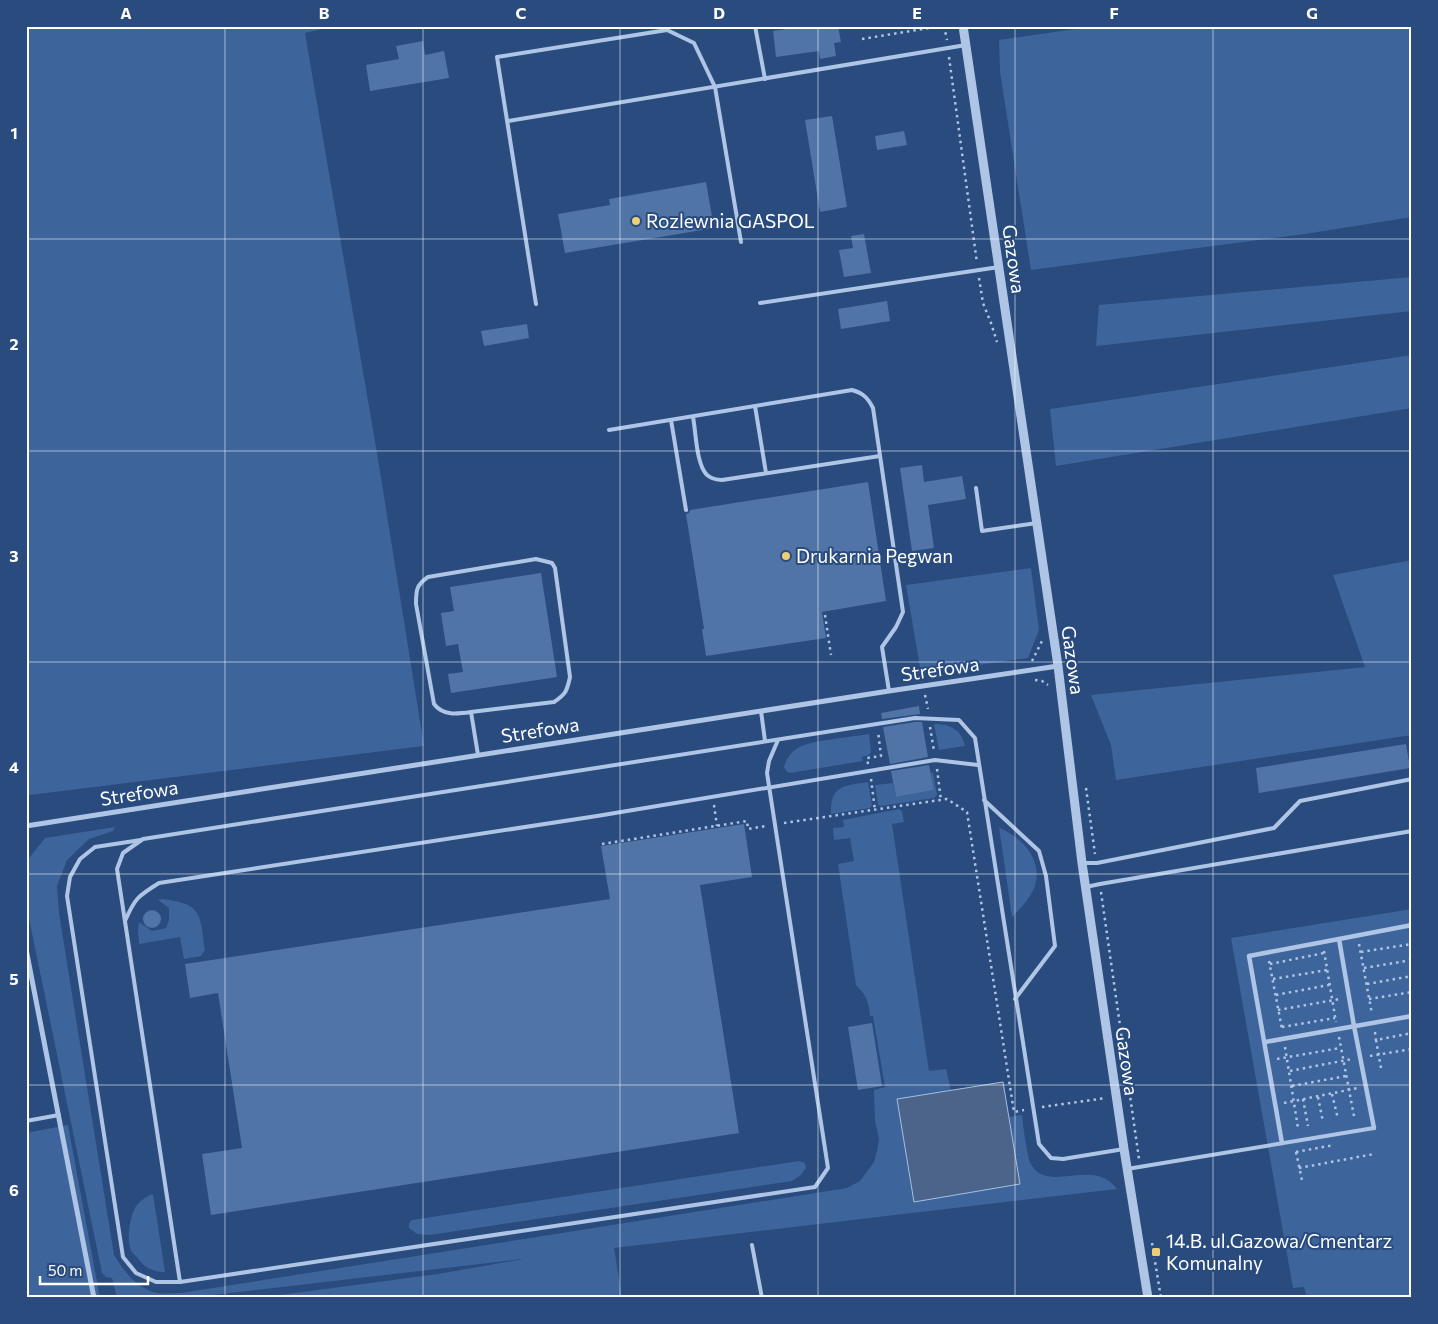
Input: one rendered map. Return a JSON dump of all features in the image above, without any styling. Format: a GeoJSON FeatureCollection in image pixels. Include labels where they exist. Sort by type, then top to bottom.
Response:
{"type":"FeatureCollection","features":[{"type":"Feature","properties":{"kind":"street","name":"Gazowa"},"geometry":{"type":"LineString","coordinates":[[963,26],[1058,666],[1085,887],[1148,1298]]}},
{"type":"Feature","properties":{"kind":"street","name":"Strefowa"},"geometry":{"type":"LineString","coordinates":[[26,826],[1058,666]]}},
{"type":"Feature","properties":{"kind":"street"},"geometry":{"type":"LineString","coordinates":[[1282,1144],[1249,956],[1412,926]]}},
{"type":"Feature","properties":{"kind":"street"},"geometry":{"type":"LineString","coordinates":[[1339,939],[1374,1128]]}},
{"type":"Feature","properties":{"kind":"street"},"geometry":{"type":"LineString","coordinates":[[26,948],[94,1298]]}},
{"type":"Feature","properties":{"kind":"street"},"geometry":{"type":"LineString","coordinates":[[1265,1042],[1412,1016]]}},
{"type":"Feature","properties":{"kind":"lane"},"geometry":{"type":"LineString","coordinates":[[755,26],[765,78]]}},
{"type":"Feature","properties":{"kind":"lane"},"geometry":{"type":"LineString","coordinates":[[536,304],[497,57],[667,30],[694,42],[715,87],[741,242]]}},
{"type":"Feature","properties":{"kind":"lane"},"geometry":{"type":"LineString","coordinates":[[508,121],[966,45]]}},
{"type":"Feature","properties":{"kind":"lane"},"geometry":{"type":"LineString","coordinates":[[760,304],[999,267]]}},
{"type":"Feature","properties":{"kind":"lane"},"geometry":{"type":"LineString","coordinates":[[609,430],[852,390],[861,393],[869,399],[873,408],[903,612],[896,627],[882,647],[889,691]]}},
{"type":"Feature","properties":{"kind":"lane"},"geometry":{"type":"LineString","coordinates":[[755,406],[766,474]]}},
{"type":"Feature","properties":{"kind":"lane"},"geometry":{"type":"LineString","coordinates":[[693,417],[700,462],[706,474],[713,479],[722,480],[766,474],[880,456]]}},
{"type":"Feature","properties":{"kind":"lane"},"geometry":{"type":"LineString","coordinates":[[671,420],[686,510]]}},
{"type":"Feature","properties":{"kind":"lane"},"geometry":{"type":"LineString","coordinates":[[976,488],[982,531],[1037,523]]}},
{"type":"Feature","properties":{"kind":"lane"},"geometry":{"type":"LineString","coordinates":[[536,559],[552,562],[570,677],[564,696],[554,702],[471,712],[447,713],[438,710],[434,704],[416,604],[416,592],[420,583],[428,577],[536,559]]}},
{"type":"Feature","properties":{"kind":"lane"},"geometry":{"type":"LineString","coordinates":[[761,711],[765,741]]}},
{"type":"Feature","properties":{"kind":"lane"},"geometry":{"type":"LineString","coordinates":[[471,712],[478,755]]}},
{"type":"Feature","properties":{"kind":"lane"},"geometry":{"type":"LineString","coordinates":[[778,740],[769,761],[767,773],[828,1168],[815,1186],[180,1282],[156,1282],[149,1279],[136,1273],[123,1257],[67,896],[70,877],[80,859],[96,847],[915,718],[959,720],[975,738],[1039,1144],[1051,1158],[1063,1159],[1124,1149]]}},
{"type":"Feature","properties":{"kind":"lane"},"geometry":{"type":"LineString","coordinates":[[125,921],[132,905],[140,894],[159,883],[770,788],[935,760],[978,765]]}},
{"type":"Feature","properties":{"kind":"lane"},"geometry":{"type":"LineString","coordinates":[[1082,863],[1097,863],[1274,828],[1300,800],[1412,779]]}},
{"type":"Feature","properties":{"kind":"lane"},"geometry":{"type":"LineString","coordinates":[[984,800],[1039,851],[1046,876],[1055,946],[1015,999]]}},
{"type":"Feature","properties":{"kind":"lane"},"geometry":{"type":"LineString","coordinates":[[1085,887],[1412,832]]}},
{"type":"Feature","properties":{"kind":"lane"},"geometry":{"type":"LineString","coordinates":[[143,839],[123,853],[117,869],[180,1282]]}},
{"type":"Feature","properties":{"kind":"lane"},"geometry":{"type":"LineString","coordinates":[[26,1121],[58,1115]]}},
{"type":"Feature","properties":{"kind":"lane"},"geometry":{"type":"LineString","coordinates":[[1127,1170],[1374,1128]]}},
{"type":"Feature","properties":{"kind":"lane"},"geometry":{"type":"LineString","coordinates":[[752,1245],[762,1298]]}},
{"type":"Feature","properties":{"kind":"path"},"geometry":{"type":"LineString","coordinates":[[862,39],[941,26]]}},
{"type":"Feature","properties":{"kind":"path"},"geometry":{"type":"LineString","coordinates":[[825,615],[830,655]]}},
{"type":"Feature","properties":{"kind":"path"},"geometry":{"type":"LineString","coordinates":[[924,686],[942,800]]}},
{"type":"Feature","properties":{"kind":"path"},"geometry":{"type":"LineString","coordinates":[[1086,787],[1097,863]]}},
{"type":"Feature","properties":{"kind":"path"},"geometry":{"type":"LineString","coordinates":[[602,844],[746,821],[748,828],[948,799],[967,812],[1014,1112],[1130,1095]]}},
{"type":"Feature","properties":{"kind":"path"},"geometry":{"type":"LineString","coordinates":[[1100,884],[1140,1167]]}},
{"type":"Feature","properties":{"kind":"path"},"geometry":{"type":"LineString","coordinates":[[1358,935],[1372,1014]]}},
{"type":"Feature","properties":{"kind":"path"},"geometry":{"type":"LineString","coordinates":[[1322,942],[1354,1116]]}},
{"type":"Feature","properties":{"kind":"path"},"geometry":{"type":"LineString","coordinates":[[1361,952],[1412,944]]}},
{"type":"Feature","properties":{"kind":"path"},"geometry":{"type":"LineString","coordinates":[[1267,952],[1284,1039],[1298,1128]]}},
{"type":"Feature","properties":{"kind":"path"},"geometry":{"type":"LineString","coordinates":[[1270,964],[1324,953]]}},
{"type":"Feature","properties":{"kind":"path"},"geometry":{"type":"LineString","coordinates":[[1364,968],[1412,960]]}},
{"type":"Feature","properties":{"kind":"path"},"geometry":{"type":"LineString","coordinates":[[1273,980],[1327,970]]}},
{"type":"Feature","properties":{"kind":"path"},"geometry":{"type":"LineString","coordinates":[[1367,984],[1412,976]]}},
{"type":"Feature","properties":{"kind":"path"},"geometry":{"type":"LineString","coordinates":[[1276,995],[1330,985]]}},
{"type":"Feature","properties":{"kind":"path"},"geometry":{"type":"LineString","coordinates":[[1369,999],[1412,992]]}},
{"type":"Feature","properties":{"kind":"path"},"geometry":{"type":"LineString","coordinates":[[1278,1010],[1349,997]]}},
{"type":"Feature","properties":{"kind":"path"},"geometry":{"type":"LineString","coordinates":[[1281,1027],[1335,1018]]}},
{"type":"Feature","properties":{"kind":"path"},"geometry":{"type":"LineString","coordinates":[[1381,1068],[1376,1040],[1412,1033]]}},
{"type":"Feature","properties":{"kind":"path"},"geometry":{"type":"LineString","coordinates":[[1268,1061],[1340,1048]]}},
{"type":"Feature","properties":{"kind":"path"},"geometry":{"type":"LineString","coordinates":[[1292,1086],[1346,1076]]}},
{"type":"Feature","properties":{"kind":"path"},"geometry":{"type":"LineString","coordinates":[[1276,1104],[1366,1087]]}},
{"type":"Feature","properties":{"kind":"path"},"geometry":{"type":"LineString","coordinates":[[1332,1094],[1338,1119]]}},
{"type":"Feature","properties":{"kind":"path"},"geometry":{"type":"LineString","coordinates":[[1318,1097],[1323,1122]]}},
{"type":"Feature","properties":{"kind":"path"},"geometry":{"type":"LineString","coordinates":[[1303,1099],[1308,1126]]}},
{"type":"Feature","properties":{"kind":"path"},"geometry":{"type":"LineString","coordinates":[[1294,1142],[1302,1180]]}},
{"type":"Feature","properties":{"kind":"path"},"geometry":{"type":"LineString","coordinates":[[1299,1168],[1374,1154]]}},
{"type":"Feature","properties":{"kind":"path"},"geometry":{"type":"LineString","coordinates":[[1152,1240],[1161,1298]]}},
{"type":"Feature","properties":{"kind":"shaded area"},"geometry":{"type":"Polygon","coordinates":[[[26,26],[335,26],[305,33],[378,459],[424,746],[26,794],[26,26]]]}},
{"type":"Feature","properties":{"kind":"shaded area"},"geometry":{"type":"Polygon","coordinates":[[[1096,26],[1412,26],[1412,217],[1305,234],[1031,270],[1000,72],[999,40],[1096,26]]]}},
{"type":"Feature","properties":{"kind":"shaded area"},"geometry":{"type":"Polygon","coordinates":[[[1412,277],[1412,311],[1096,346],[1099,305],[1412,277]]]}},
{"type":"Feature","properties":{"kind":"shaded area"},"geometry":{"type":"Polygon","coordinates":[[[1412,355],[1412,408],[1056,466],[1050,409],[1412,355]]]}},
{"type":"Feature","properties":{"kind":"shaded area"},"geometry":{"type":"Polygon","coordinates":[[[1412,560],[1412,735],[1116,780],[1111,745],[1091,695],[1365,667],[1333,575],[1412,560]]]}},
{"type":"Feature","properties":{"kind":"shaded area"},"geometry":{"type":"Polygon","coordinates":[[[1031,568],[1039,630],[1028,658],[921,673],[906,585],[1031,568]]]}},
{"type":"Feature","properties":{"kind":"shaded area"},"geometry":{"type":"Polygon","coordinates":[[[934,724],[950,726],[961,735],[965,746],[939,750],[934,724]]]}},
{"type":"Feature","properties":{"kind":"shaded area"},"geometry":{"type":"Polygon","coordinates":[[[869,734],[871,752],[869,755],[862,757],[863,761],[790,773],[784,767],[791,754],[804,745],[869,734]]]}},
{"type":"Feature","properties":{"kind":"shaded area"},"geometry":{"type":"Polygon","coordinates":[[[931,773],[933,773],[937,795],[934,798],[878,805],[875,785],[893,783],[896,797],[934,790],[931,773]]]}},
{"type":"Feature","properties":{"kind":"shaded area"},"geometry":{"type":"Polygon","coordinates":[[[868,782],[872,805],[870,808],[831,814],[831,804],[836,792],[845,786],[868,782]]]}},
{"type":"Feature","properties":{"kind":"shaded area"},"geometry":{"type":"Polygon","coordinates":[[[899,809],[902,811],[904,822],[892,824],[929,1071],[946,1069],[951,1090],[897,1099],[1020,1184],[1009,1117],[1022,1115],[1025,1141],[1031,1164],[1039,1173],[1059,1177],[1096,1176],[1107,1180],[1117,1189],[614,1248],[622,1298],[257,1298],[438,1274],[523,1259],[188,1298],[117,1298],[112,1278],[106,1277],[102,1273],[26,904],[26,862],[45,838],[115,827],[113,831],[89,839],[67,860],[57,886],[59,913],[114,1255],[137,1283],[150,1291],[157,1293],[181,1293],[847,1188],[860,1181],[874,1162],[879,1139],[875,1121],[874,1090],[885,1087],[873,1016],[870,1016],[866,999],[856,985],[838,864],[854,861],[850,838],[834,840],[833,828],[844,827],[843,820],[899,809]]]}},
{"type":"Feature","properties":{"kind":"shaded area"},"geometry":{"type":"Polygon","coordinates":[[[999,827],[1014,836],[1025,846],[1036,866],[1037,874],[1034,889],[1026,902],[1012,917],[999,827]]]}},
{"type":"Feature","properties":{"kind":"shaded area"},"geometry":{"type":"Polygon","coordinates":[[[162,899],[185,904],[197,913],[202,928],[205,950],[201,956],[184,959],[180,937],[139,944],[139,922],[152,931],[166,928],[169,920],[169,908],[158,900],[162,899]]]}},
{"type":"Feature","properties":{"kind":"shaded area"},"geometry":{"type":"Polygon","coordinates":[[[1412,909],[1412,1298],[1307,1298],[1304,1287],[1293,1288],[1231,938],[1412,909]]]}},
{"type":"Feature","properties":{"kind":"shaded area"},"geometry":{"type":"Polygon","coordinates":[[[1003,1082],[1020,1184],[914,1202],[897,1099],[1003,1082]]]}},
{"type":"Feature","properties":{"kind":"shaded area"},"geometry":{"type":"Polygon","coordinates":[[[68,1125],[100,1298],[26,1298],[26,1133],[68,1125]]]}},
{"type":"Feature","properties":{"kind":"shaded area"},"geometry":{"type":"Polygon","coordinates":[[[799,1161],[805,1163],[806,1168],[801,1175],[792,1181],[430,1235],[417,1234],[409,1228],[409,1223],[412,1220],[799,1161]]]}},
{"type":"Feature","properties":{"kind":"shaded area"},"geometry":{"type":"Polygon","coordinates":[[[153,1194],[165,1272],[152,1270],[145,1266],[132,1253],[129,1240],[132,1214],[140,1201],[153,1194]]]}},
{"type":"Feature","properties":{"kind":"building"},"geometry":{"type":"Polygon","coordinates":[[[805,26],[838,26],[841,42],[834,43],[836,56],[820,59],[819,51],[776,57],[773,31],[805,26]]]}},
{"type":"Feature","properties":{"kind":"building"},"geometry":{"type":"Polygon","coordinates":[[[423,41],[425,55],[444,51],[449,78],[370,91],[366,65],[399,59],[396,46],[423,41]]]}},
{"type":"Feature","properties":{"kind":"building"},"geometry":{"type":"Polygon","coordinates":[[[832,116],[847,207],[820,212],[805,120],[832,116]]]}},
{"type":"Feature","properties":{"kind":"building"},"geometry":{"type":"Polygon","coordinates":[[[904,131],[907,145],[877,150],[875,136],[904,131]]]}},
{"type":"Feature","properties":{"kind":"building","name":"Rozlewnia GASPOL"},"geometry":{"type":"Polygon","coordinates":[[[706,182],[714,228],[565,253],[558,214],[610,205],[609,199],[706,182]]]}},
{"type":"Feature","properties":{"kind":"building"},"geometry":{"type":"Polygon","coordinates":[[[864,234],[871,273],[844,277],[839,250],[853,248],[851,236],[864,234]]]}},
{"type":"Feature","properties":{"kind":"building"},"geometry":{"type":"Polygon","coordinates":[[[887,301],[890,321],[841,329],[838,309],[887,301]]]}},
{"type":"Feature","properties":{"kind":"building"},"geometry":{"type":"Polygon","coordinates":[[[527,324],[529,338],[484,346],[481,331],[527,324]]]}},
{"type":"Feature","properties":{"kind":"building"},"geometry":{"type":"Polygon","coordinates":[[[922,465],[924,482],[962,476],[966,499],[928,505],[934,548],[912,551],[900,468],[922,465]]]}},
{"type":"Feature","properties":{"kind":"building","name":"Drukarnia Pegwan"},"geometry":{"type":"Polygon","coordinates":[[[868,482],[886,601],[822,612],[826,638],[706,656],[702,629],[704,629],[686,514],[690,510],[868,482]]]}},
{"type":"Feature","properties":{"kind":"building"},"geometry":{"type":"Polygon","coordinates":[[[541,573],[557,677],[451,693],[448,674],[463,672],[458,644],[446,646],[441,613],[454,611],[450,587],[541,573]]]}},
{"type":"Feature","properties":{"kind":"building"},"geometry":{"type":"Polygon","coordinates":[[[919,706],[920,714],[882,719],[881,713],[919,706]]]}},
{"type":"Feature","properties":{"kind":"building"},"geometry":{"type":"Polygon","coordinates":[[[922,722],[928,757],[890,764],[883,727],[922,722]]]}},
{"type":"Feature","properties":{"kind":"building"},"geometry":{"type":"Polygon","coordinates":[[[1406,744],[1410,768],[1259,793],[1256,768],[1406,744]]]}},
{"type":"Feature","properties":{"kind":"building"},"geometry":{"type":"Polygon","coordinates":[[[929,765],[934,790],[896,797],[891,771],[929,765]]]}},
{"type":"Feature","properties":{"kind":"building"},"geometry":{"type":"Polygon","coordinates":[[[744,824],[752,877],[700,885],[739,1133],[211,1215],[202,1154],[242,1148],[218,993],[190,998],[185,964],[610,899],[601,846],[744,824]]]}},
{"type":"Feature","properties":{"kind":"building"},"geometry":{"type":"Polygon","coordinates":[[[152,910],[158,913],[161,919],[158,925],[152,928],[146,925],[143,919],[146,913],[152,910]]]}},
{"type":"Feature","properties":{"kind":"building"},"geometry":{"type":"Polygon","coordinates":[[[872,1023],[882,1086],[858,1090],[848,1027],[872,1023]]]}},
{"type":"Feature","properties":{"kind":"place","name":"Rozlewnia GASPOL"},"geometry":{"type":"Point","coordinates":[636,221]}},
{"type":"Feature","properties":{"kind":"place","name":"Drukarnia Pegwan"},"geometry":{"type":"Point","coordinates":[786,556]}},
{"type":"Feature","properties":{"kind":"place","name":"14.B. ul.Gazowa/Cmentarz Komunalny"},"geometry":{"type":"Point","coordinates":[1156,1252]}}]}
